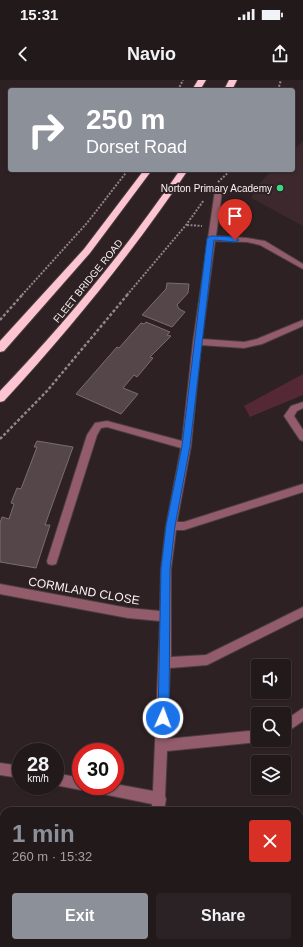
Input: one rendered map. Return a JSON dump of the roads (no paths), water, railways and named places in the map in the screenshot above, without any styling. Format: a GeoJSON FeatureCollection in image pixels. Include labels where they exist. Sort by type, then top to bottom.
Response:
{"type":"FeatureCollection","features":[{"type":"Feature","properties":{"kind":"highway","name":"FLEET BRIDGE ROAD"},"geometry":{"type":"LineString","coordinates":[[0,348],[88,251],[147,172]]}},
{"type":"Feature","properties":{"kind":"highway","name":"FLEET BRIDGE ROAD"},"geometry":{"type":"LineString","coordinates":[[0,398],[63,329],[117,266],[153,217],[183,172]]}},
{"type":"Feature","properties":{"kind":"street"},"geometry":{"type":"LineString","coordinates":[[124,795],[159,805],[166,663],[164,616],[166,569],[171,526],[186,446],[197,342],[217,188]]}},
{"type":"Feature","properties":{"kind":"street"},"geometry":{"type":"LineString","coordinates":[[211,238],[262,243],[303,267]]}},
{"type":"Feature","properties":{"kind":"street"},"geometry":{"type":"LineString","coordinates":[[197,342],[230,344],[259,342],[303,323]]}},
{"type":"Feature","properties":{"kind":"street"},"geometry":{"type":"LineString","coordinates":[[303,405],[290,411],[289,416],[303,437]]}},
{"type":"Feature","properties":{"kind":"street"},"geometry":{"type":"LineString","coordinates":[[52,561],[92,435],[98,425],[107,424],[186,446]]}},
{"type":"Feature","properties":{"kind":"street"},"geometry":{"type":"LineString","coordinates":[[171,526],[184,526],[303,488]]}},
{"type":"Feature","properties":{"kind":"street","name":"CORMLAND CLOSE"},"geometry":{"type":"LineString","coordinates":[[0,589],[128,613],[164,616]]}},
{"type":"Feature","properties":{"kind":"street"},"geometry":{"type":"LineString","coordinates":[[166,663],[207,660],[303,612]]}},
{"type":"Feature","properties":{"kind":"street"},"geometry":{"type":"LineString","coordinates":[[291,723],[303,714]]}},
{"type":"Feature","properties":{"kind":"street"},"geometry":{"type":"LineString","coordinates":[[162,746],[251,737]]}},
{"type":"Feature","properties":{"kind":"street"},"geometry":{"type":"LineString","coordinates":[[0,768],[12,770]]}},
{"type":"Feature","properties":{"kind":"place","name":"Norton Primary Academy"},"geometry":{"type":"Point","coordinates":[280,188]}}]}
